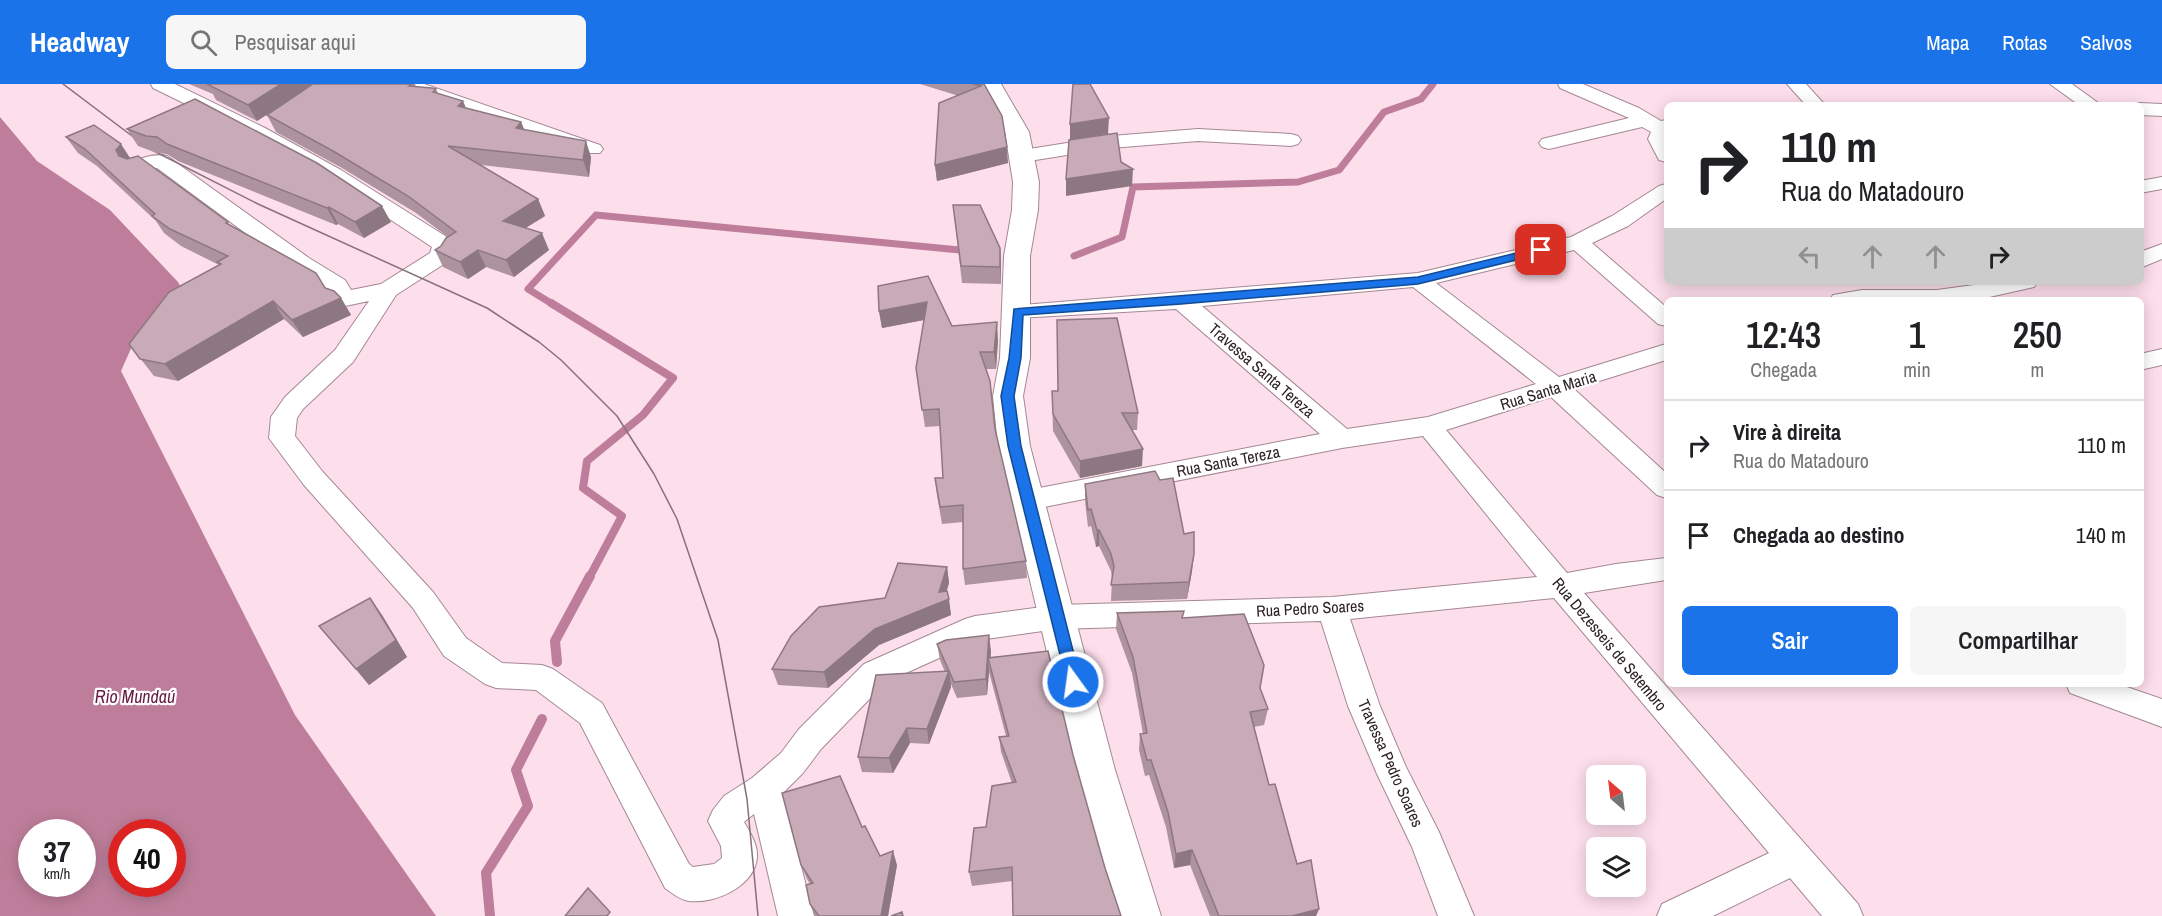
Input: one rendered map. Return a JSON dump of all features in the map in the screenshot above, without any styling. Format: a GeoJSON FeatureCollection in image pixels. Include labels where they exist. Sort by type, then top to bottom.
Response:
{"type":"FeatureCollection","features":[{"type":"Feature","properties":{"kind":"street"},"geometry":{"type":"LineString","coordinates":[[139,167],[160,160],[301,263],[337,285],[345,299],[388,290],[439,257],[443,250],[442,244],[334,174],[258,132],[160,84]]}},
{"type":"Feature","properties":{"kind":"street"},"geometry":{"type":"LineString","coordinates":[[406,84],[593,149]]}},
{"type":"Feature","properties":{"kind":"street"},"geometry":{"type":"LineString","coordinates":[[990,84],[1017,132],[1023,156],[1026,201],[1017,256],[1018,311],[1015,358],[1008,396],[1014,446],[1095,770],[1139,916]]}},
{"type":"Feature","properties":{"kind":"street"},"geometry":{"type":"LineString","coordinates":[[1567,84],[1660,127]]}},
{"type":"Feature","properties":{"kind":"street"},"geometry":{"type":"LineString","coordinates":[[1796,84],[1813,102]]}},
{"type":"Feature","properties":{"kind":"street"},"geometry":{"type":"LineString","coordinates":[[2060,84],[2087,102]]}},
{"type":"Feature","properties":{"kind":"street"},"geometry":{"type":"LineString","coordinates":[[2144,109],[2162,110]]}},
{"type":"Feature","properties":{"kind":"street"},"geometry":{"type":"LineString","coordinates":[[258,132],[278,119]]}},
{"type":"Feature","properties":{"kind":"street"},"geometry":{"type":"LineString","coordinates":[[1549,142],[1660,127]]}},
{"type":"Feature","properties":{"kind":"street"},"geometry":{"type":"LineString","coordinates":[[1660,127],[1658,139],[1664,152]]}},
{"type":"Feature","properties":{"kind":"street"},"geometry":{"type":"LineString","coordinates":[[1023,156],[1111,142],[1198,135],[1291,140]]}},
{"type":"Feature","properties":{"kind":"street"},"geometry":{"type":"LineString","coordinates":[[2144,186],[2162,183]]}},
{"type":"Feature","properties":{"kind":"street"},"geometry":{"type":"LineString","coordinates":[[1018,311],[1181,301],[1418,280],[1578,242],[1620,221],[1664,191]]}},
{"type":"Feature","properties":{"kind":"street"},"geometry":{"type":"LineString","coordinates":[[1578,242],[1664,317]]}},
{"type":"Feature","properties":{"kind":"street"},"geometry":{"type":"LineString","coordinates":[[2144,259],[2162,251]]}},
{"type":"Feature","properties":{"kind":"street"},"geometry":{"type":"LineString","coordinates":[[1418,280],[1557,388],[1664,486]]}},
{"type":"Feature","properties":{"kind":"street"},"geometry":{"type":"LineString","coordinates":[[1936,297],[1984,292],[2013,285]]}},
{"type":"Feature","properties":{"kind":"street"},"geometry":{"type":"LineString","coordinates":[[388,290],[344,356],[294,403],[284,417],[282,438],[313,478],[423,600],[455,647],[496,675],[542,678],[591,713],[615,762],[657,834],[677,876],[688,884],[717,880],[734,870],[739,863],[740,853],[725,820],[736,807],[764,789],[796,916]]}},
{"type":"Feature","properties":{"kind":"street"},"geometry":{"type":"LineString","coordinates":[[1854,293],[1912,297]]}},
{"type":"Feature","properties":{"kind":"street","name":"Travessa Santa Tereza"},"geometry":{"type":"LineString","coordinates":[[1181,301],[1342,439]]}},
{"type":"Feature","properties":{"kind":"street","name":"Rua Santa Maria"},"geometry":{"type":"LineString","coordinates":[[1429,426],[1557,388],[1664,353]]}},
{"type":"Feature","properties":{"kind":"street"},"geometry":{"type":"LineString","coordinates":[[2144,361],[2162,357]]}},
{"type":"Feature","properties":{"kind":"street","name":"Rua Santa Tereza"},"geometry":{"type":"LineString","coordinates":[[1029,500],[1342,439],[1429,426]]}},
{"type":"Feature","properties":{"kind":"street","name":"Rua Dezesseis de Setembro"},"geometry":{"type":"LineString","coordinates":[[1429,426],[1561,586],[1845,916]]}},
{"type":"Feature","properties":{"kind":"street","name":"Rua Pedro Soares"},"geometry":{"type":"LineString","coordinates":[[764,789],[792,763],[810,739],[875,673],[975,628],[1057,616],[1332,609],[1561,586],[1616,575],[1664,569]]}},
{"type":"Feature","properties":{"kind":"street","name":"Travessa Pedro Soares"},"geometry":{"type":"LineString","coordinates":[[1332,609],[1364,706],[1427,843],[1456,916]]}},
{"type":"Feature","properties":{"kind":"street"},"geometry":{"type":"LineString","coordinates":[[2089,687],[2162,713]]}},
{"type":"Feature","properties":{"kind":"street"},"geometry":{"type":"LineString","coordinates":[[1675,916],[1794,859]]}},
{"type":"Feature","properties":{"kind":"water","name":"Rio Mundaú"},"geometry":{"type":"Polygon","coordinates":[[[0,117],[37,161],[110,210],[178,282],[182,290],[137,335],[121,371],[295,715],[436,916],[0,916],[0,117]]]}},
{"type":"Feature","properties":{"kind":"building"},"geometry":{"type":"Polygon","coordinates":[[[207,84],[281,84],[248,105],[207,84]]]}},
{"type":"Feature","properties":{"kind":"building"},"geometry":{"type":"Polygon","coordinates":[[[313,84],[412,84],[409,86],[436,89],[433,92],[463,101],[458,106],[521,122],[516,128],[586,141],[583,160],[448,146],[538,199],[503,221],[542,233],[506,260],[478,250],[460,262],[435,250],[446,238],[456,232],[408,196],[267,115],[313,84]]]}},
{"type":"Feature","properties":{"kind":"building"},"geometry":{"type":"Polygon","coordinates":[[[973,84],[984,84],[1002,116],[1007,147],[935,165],[939,103],[981,86],[973,84]]]}},
{"type":"Feature","properties":{"kind":"building"},"geometry":{"type":"Polygon","coordinates":[[[1073,84],[1090,84],[1109,118],[1070,124],[1073,84]]]}},
{"type":"Feature","properties":{"kind":"building"},"geometry":{"type":"Polygon","coordinates":[[[195,99],[317,163],[382,206],[355,222],[329,207],[167,144],[157,137],[146,136],[127,129],[195,99]]]}},
{"type":"Feature","properties":{"kind":"building"},"geometry":{"type":"Polygon","coordinates":[[[94,125],[121,144],[116,150],[119,156],[127,159],[138,156],[228,222],[226,223],[316,273],[325,288],[334,291],[341,298],[292,320],[273,301],[165,364],[140,359],[129,344],[169,292],[221,264],[217,262],[228,256],[170,229],[152,216],[155,214],[85,149],[66,137],[94,125]]]}},
{"type":"Feature","properties":{"kind":"building"},"geometry":{"type":"Polygon","coordinates":[[[1117,133],[1121,162],[1133,169],[1066,179],[1069,140],[1117,133]]]}},
{"type":"Feature","properties":{"kind":"building"},"geometry":{"type":"Polygon","coordinates":[[[953,205],[980,205],[1000,248],[1000,267],[961,266],[953,205]]]}},
{"type":"Feature","properties":{"kind":"building"},"geometry":{"type":"Polygon","coordinates":[[[928,276],[952,326],[997,322],[994,352],[980,352],[990,381],[995,429],[1026,561],[963,569],[963,505],[940,507],[935,478],[943,478],[939,409],[922,410],[916,368],[927,302],[879,311],[878,286],[928,276]]]}},
{"type":"Feature","properties":{"kind":"building"},"geometry":{"type":"Polygon","coordinates":[[[1117,318],[1138,413],[1122,413],[1143,449],[1080,461],[1053,414],[1052,391],[1058,391],[1057,320],[1117,318]]]}},
{"type":"Feature","properties":{"kind":"building"},"geometry":{"type":"Polygon","coordinates":[[[1155,471],[1160,480],[1173,478],[1184,534],[1194,532],[1194,554],[1189,582],[1111,585],[1114,566],[1111,554],[1097,530],[1091,509],[1088,510],[1085,484],[1155,471]]]}},
{"type":"Feature","properties":{"kind":"building"},"geometry":{"type":"Polygon","coordinates":[[[898,563],[947,567],[939,592],[947,591],[949,599],[875,629],[824,672],[772,669],[791,636],[819,607],[885,598],[898,563]]]}},
{"type":"Feature","properties":{"kind":"building"},"geometry":{"type":"Polygon","coordinates":[[[370,598],[396,640],[356,669],[319,626],[370,598]]]}},
{"type":"Feature","properties":{"kind":"building"},"geometry":{"type":"Polygon","coordinates":[[[1184,611],[1182,618],[1244,614],[1264,665],[1260,688],[1268,709],[1250,712],[1269,785],[1275,784],[1297,864],[1311,860],[1319,909],[1292,916],[1219,916],[1192,850],[1176,854],[1168,812],[1151,760],[1147,760],[1140,734],[1147,733],[1133,657],[1117,613],[1184,611]]]}},
{"type":"Feature","properties":{"kind":"building"},"geometry":{"type":"Polygon","coordinates":[[[989,635],[986,679],[954,682],[937,644],[946,640],[989,635]]]}},
{"type":"Feature","properties":{"kind":"building"},"geometry":{"type":"Polygon","coordinates":[[[1048,651],[1073,755],[1121,916],[1013,916],[1012,867],[969,872],[974,828],[986,827],[992,786],[1016,782],[999,737],[1009,736],[988,658],[1048,651]]]}},
{"type":"Feature","properties":{"kind":"building"},"geometry":{"type":"Polygon","coordinates":[[[949,671],[927,729],[907,728],[889,758],[858,757],[876,675],[949,671]]]}},
{"type":"Feature","properties":{"kind":"building"},"geometry":{"type":"Polygon","coordinates":[[[840,776],[862,827],[865,826],[880,856],[893,851],[881,916],[819,916],[810,904],[806,885],[813,883],[801,865],[782,793],[840,776]]]}},
{"type":"Feature","properties":{"kind":"building"},"geometry":{"type":"Polygon","coordinates":[[[588,888],[610,912],[607,916],[565,916],[588,888]]]}},
{"type":"Feature","properties":{"kind":"building"},"geometry":{"type":"Polygon","coordinates":[[[902,912],[903,916],[891,916],[902,912]]]}},
{"type":"Feature","properties":{"kind":"waterway"},"geometry":{"type":"LineString","coordinates":[[1074,256],[1122,237],[1133,187],[1298,182],[1339,170],[1384,112],[1421,99],[1433,84]]}},
{"type":"Feature","properties":{"kind":"waterway"},"geometry":{"type":"LineString","coordinates":[[554,305],[528,289],[596,215],[970,251]]}},
{"type":"Feature","properties":{"kind":"waterway"},"geometry":{"type":"LineString","coordinates":[[551,303],[673,378],[643,415],[587,461],[583,488],[622,516],[589,578]]}},
{"type":"Feature","properties":{"kind":"waterway"},"geometry":{"type":"LineString","coordinates":[[557,662],[555,641],[590,576]]}},
{"type":"Feature","properties":{"kind":"waterway"},"geometry":{"type":"LineString","coordinates":[[490,916],[486,873],[528,806],[516,770],[542,719]]}},
{"type":"Feature","properties":{"kind":"tram line"},"geometry":{"type":"LineString","coordinates":[[63,84],[148,148],[258,204],[487,308],[539,342],[561,360],[617,416],[654,474],[677,519],[718,640],[747,799],[758,916]]}},
{"type":"Feature","properties":{"kind":"route"},"geometry":{"type":"LineString","coordinates":[[1073,682],[1014,446],[1008,396],[1015,358],[1018,311],[1181,301],[1418,280],[1541,250]]}}]}
